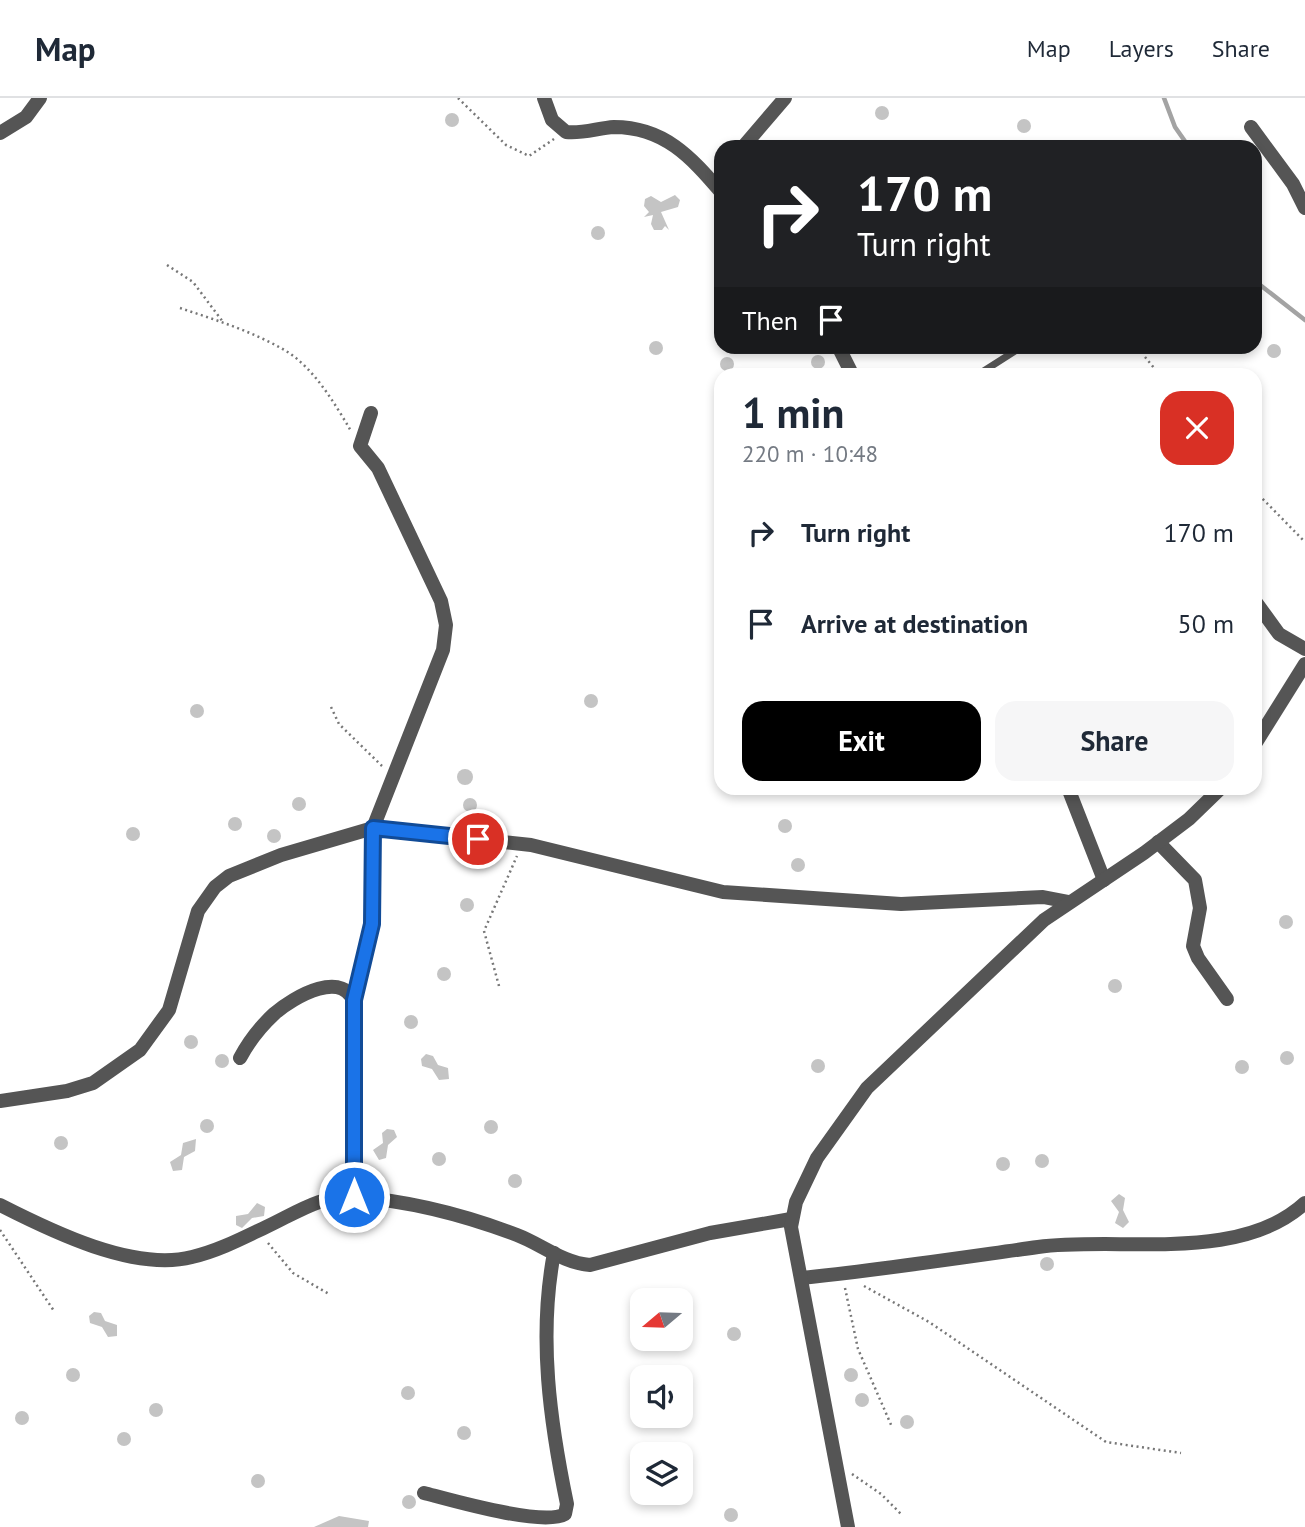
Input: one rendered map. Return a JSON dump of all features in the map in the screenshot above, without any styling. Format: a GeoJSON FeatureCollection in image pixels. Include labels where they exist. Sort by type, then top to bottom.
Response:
{"type":"FeatureCollection","features":[{"type":"Feature","properties":{"kind":"street"},"geometry":{"type":"LineString","coordinates":[[0,133],[26,117],[40,98]]}},
{"type":"Feature","properties":{"kind":"street"},"geometry":{"type":"LineString","coordinates":[[544,98],[552,120],[566,131],[614,127],[639,129],[658,135],[678,146],[714,179]]}},
{"type":"Feature","properties":{"kind":"street"},"geometry":{"type":"LineString","coordinates":[[749,140],[785,98]]}},
{"type":"Feature","properties":{"kind":"street"},"geometry":{"type":"LineString","coordinates":[[1251,127],[1261,140]]}},
{"type":"Feature","properties":{"kind":"street"},"geometry":{"type":"LineString","coordinates":[[1262,142],[1293,184],[1305,208]]}},
{"type":"Feature","properties":{"kind":"street"},"geometry":{"type":"LineString","coordinates":[[354,1197],[354,1000],[372,924],[373,828],[443,650],[446,625],[441,601],[378,468],[360,446],[371,413]]}},
{"type":"Feature","properties":{"kind":"street"},"geometry":{"type":"LineString","coordinates":[[1262,611],[1279,634],[1305,649]]}},
{"type":"Feature","properties":{"kind":"street"},"geometry":{"type":"LineString","coordinates":[[1262,733],[1305,664]]}},
{"type":"Feature","properties":{"kind":"street"},"geometry":{"type":"LineString","coordinates":[[1071,795],[1104,880]]}},
{"type":"Feature","properties":{"kind":"street"},"geometry":{"type":"LineString","coordinates":[[848,1527],[839,1471],[817,1372],[791,1219],[817,1158],[867,1088],[993,965],[1069,902],[1189,819],[1214,795]]}},
{"type":"Feature","properties":{"kind":"street"},"geometry":{"type":"LineString","coordinates":[[0,1101],[58,1093],[93,1083],[140,1050],[169,1010],[198,911],[215,887],[229,876],[281,855],[373,828],[523,844],[723,892],[901,904],[1043,897],[1069,902]]}},
{"type":"Feature","properties":{"kind":"street"},"geometry":{"type":"LineString","coordinates":[[1158,842],[1195,880],[1200,908],[1193,946],[1198,958],[1227,999]]}},
{"type":"Feature","properties":{"kind":"street"},"geometry":{"type":"LineString","coordinates":[[240,1058],[265,1023],[289,1002],[333,986],[346,989],[354,1000]]}},
{"type":"Feature","properties":{"kind":"street"},"geometry":{"type":"LineString","coordinates":[[0,1205],[63,1235],[121,1253],[151,1258],[192,1257],[258,1231],[312,1204],[354,1197],[402,1203],[478,1222],[518,1235],[580,1264],[590,1265],[710,1233],[791,1219]]}},
{"type":"Feature","properties":{"kind":"street"},"geometry":{"type":"LineString","coordinates":[[801,1278],[1040,1246],[1218,1240],[1273,1222],[1305,1203]]}},
{"type":"Feature","properties":{"kind":"street"},"geometry":{"type":"LineString","coordinates":[[424,1493],[483,1509],[548,1519],[565,1514],[567,1504],[554,1438],[546,1349],[548,1284],[554,1253]]}},
{"type":"Feature","properties":{"kind":"lane"},"geometry":{"type":"LineString","coordinates":[[988,368],[1010,354]]}},
{"type":"Feature","properties":{"kind":"path"},"geometry":{"type":"LineString","coordinates":[[458,98],[506,145],[529,156],[566,131]]}},
{"type":"Feature","properties":{"kind":"path"},"geometry":{"type":"LineString","coordinates":[[167,265],[193,282],[223,322]]}},
{"type":"Feature","properties":{"kind":"path"},"geometry":{"type":"LineString","coordinates":[[180,309],[223,322],[288,352],[335,404],[360,446]]}},
{"type":"Feature","properties":{"kind":"path"},"geometry":{"type":"LineString","coordinates":[[1145,358],[1154,368]]}},
{"type":"Feature","properties":{"kind":"path"},"geometry":{"type":"LineString","coordinates":[[1262,498],[1305,542]]}},
{"type":"Feature","properties":{"kind":"path"},"geometry":{"type":"LineString","coordinates":[[331,707],[339,724],[381,762],[390,781]]}},
{"type":"Feature","properties":{"kind":"path"},"geometry":{"type":"LineString","coordinates":[[499,986],[484,931],[491,910],[523,844]]}},
{"type":"Feature","properties":{"kind":"path"},"geometry":{"type":"LineString","coordinates":[[0,1230],[54,1311]]}},
{"type":"Feature","properties":{"kind":"path"},"geometry":{"type":"LineString","coordinates":[[258,1231],[293,1273],[329,1294]]}},
{"type":"Feature","properties":{"kind":"path"},"geometry":{"type":"LineString","coordinates":[[842,1274],[858,1349],[892,1427]]}},
{"type":"Feature","properties":{"kind":"path"},"geometry":{"type":"LineString","coordinates":[[842,1274],[929,1322],[1106,1442],[1181,1453]]}},
{"type":"Feature","properties":{"kind":"path"},"geometry":{"type":"LineString","coordinates":[[839,1471],[859,1476],[901,1514]]}},
{"type":"Feature","properties":{"kind":"building"},"geometry":{"type":"Polygon","coordinates":[[[879,106],[885,106],[889,113],[885,120],[879,120],[875,116],[875,110],[879,106]]]}},
{"type":"Feature","properties":{"kind":"building"},"geometry":{"type":"Polygon","coordinates":[[[449,113],[455,113],[459,120],[455,127],[449,127],[445,123],[445,117],[449,113]]]}},
{"type":"Feature","properties":{"kind":"building"},"geometry":{"type":"Polygon","coordinates":[[[1021,119],[1027,119],[1031,126],[1027,133],[1021,133],[1017,129],[1017,123],[1021,119]]]}},
{"type":"Feature","properties":{"kind":"building"},"geometry":{"type":"Polygon","coordinates":[[[675,195],[680,200],[678,207],[661,212],[669,230],[665,226],[662,230],[654,230],[651,224],[653,215],[644,217],[649,212],[644,206],[645,199],[651,196],[661,202],[675,195]]]}},
{"type":"Feature","properties":{"kind":"building"},"geometry":{"type":"Polygon","coordinates":[[[595,226],[601,226],[605,233],[601,240],[595,240],[591,236],[591,230],[595,226]]]}},
{"type":"Feature","properties":{"kind":"building"},"geometry":{"type":"Polygon","coordinates":[[[653,341],[659,341],[663,348],[659,355],[653,355],[649,351],[649,345],[653,341]]]}},
{"type":"Feature","properties":{"kind":"building"},"geometry":{"type":"Polygon","coordinates":[[[1271,344],[1277,344],[1281,351],[1277,358],[1271,358],[1267,354],[1267,348],[1271,344]]]}},
{"type":"Feature","properties":{"kind":"building"},"geometry":{"type":"Polygon","coordinates":[[[815,355],[821,355],[825,359],[822,368],[814,368],[811,365],[811,359],[815,355]]]}},
{"type":"Feature","properties":{"kind":"building"},"geometry":{"type":"Polygon","coordinates":[[[724,357],[730,357],[734,361],[733,368],[720,367],[720,361],[724,357]]]}},
{"type":"Feature","properties":{"kind":"building"},"geometry":{"type":"Polygon","coordinates":[[[588,694],[594,694],[598,701],[594,708],[588,708],[584,704],[584,698],[588,694]]]}},
{"type":"Feature","properties":{"kind":"building"},"geometry":{"type":"Polygon","coordinates":[[[194,704],[200,704],[204,711],[200,718],[194,718],[190,714],[190,708],[194,704]]]}},
{"type":"Feature","properties":{"kind":"building"},"geometry":{"type":"Polygon","coordinates":[[[465,769],[473,777],[465,785],[457,777],[465,769]]]}},
{"type":"Feature","properties":{"kind":"building"},"geometry":{"type":"Polygon","coordinates":[[[296,797],[302,797],[306,804],[302,811],[296,811],[292,807],[292,801],[296,797]]]}},
{"type":"Feature","properties":{"kind":"building"},"geometry":{"type":"Polygon","coordinates":[[[467,798],[473,798],[477,805],[473,812],[467,812],[463,808],[463,802],[467,798]]]}},
{"type":"Feature","properties":{"kind":"building"},"geometry":{"type":"Polygon","coordinates":[[[232,817],[238,817],[242,824],[238,831],[232,831],[228,827],[228,821],[232,817]]]}},
{"type":"Feature","properties":{"kind":"building"},"geometry":{"type":"Polygon","coordinates":[[[782,819],[788,819],[792,826],[788,833],[782,833],[778,829],[778,823],[782,819]]]}},
{"type":"Feature","properties":{"kind":"building"},"geometry":{"type":"Polygon","coordinates":[[[130,827],[136,827],[140,834],[136,841],[130,841],[126,837],[126,831],[130,827]]]}},
{"type":"Feature","properties":{"kind":"building"},"geometry":{"type":"Polygon","coordinates":[[[271,829],[277,829],[281,836],[277,843],[271,843],[267,839],[267,833],[271,829]]]}},
{"type":"Feature","properties":{"kind":"building"},"geometry":{"type":"Polygon","coordinates":[[[795,858],[801,858],[805,865],[801,872],[795,872],[791,868],[791,862],[795,858]]]}},
{"type":"Feature","properties":{"kind":"building"},"geometry":{"type":"Polygon","coordinates":[[[464,898],[470,898],[474,905],[470,912],[464,912],[460,908],[460,902],[464,898]]]}},
{"type":"Feature","properties":{"kind":"building"},"geometry":{"type":"Polygon","coordinates":[[[1283,915],[1289,915],[1293,922],[1289,929],[1283,929],[1279,925],[1279,919],[1283,915]]]}},
{"type":"Feature","properties":{"kind":"building"},"geometry":{"type":"Polygon","coordinates":[[[441,967],[447,967],[451,974],[447,981],[441,981],[437,977],[437,971],[441,967]]]}},
{"type":"Feature","properties":{"kind":"building"},"geometry":{"type":"Polygon","coordinates":[[[1112,979],[1118,979],[1122,986],[1118,993],[1112,993],[1108,989],[1108,983],[1112,979]]]}},
{"type":"Feature","properties":{"kind":"building"},"geometry":{"type":"Polygon","coordinates":[[[408,1015],[414,1015],[418,1022],[414,1029],[408,1029],[404,1025],[404,1019],[408,1015]]]}},
{"type":"Feature","properties":{"kind":"building"},"geometry":{"type":"Polygon","coordinates":[[[188,1035],[194,1035],[198,1042],[194,1049],[188,1049],[184,1045],[184,1039],[188,1035]]]}},
{"type":"Feature","properties":{"kind":"building"},"geometry":{"type":"Polygon","coordinates":[[[1284,1051],[1290,1051],[1294,1058],[1290,1065],[1284,1065],[1280,1061],[1280,1055],[1284,1051]]]}},
{"type":"Feature","properties":{"kind":"building"},"geometry":{"type":"Polygon","coordinates":[[[219,1054],[225,1054],[229,1061],[225,1068],[219,1068],[215,1064],[215,1058],[219,1054]]]}},
{"type":"Feature","properties":{"kind":"building"},"geometry":{"type":"Polygon","coordinates":[[[426,1054],[433,1056],[438,1065],[448,1068],[449,1079],[439,1080],[432,1069],[422,1066],[421,1059],[426,1054]]]}},
{"type":"Feature","properties":{"kind":"building"},"geometry":{"type":"Polygon","coordinates":[[[815,1059],[821,1059],[825,1066],[821,1073],[815,1073],[811,1069],[811,1063],[815,1059]]]}},
{"type":"Feature","properties":{"kind":"building"},"geometry":{"type":"Polygon","coordinates":[[[1239,1060],[1245,1060],[1249,1067],[1245,1074],[1239,1074],[1235,1070],[1235,1064],[1239,1060]]]}},
{"type":"Feature","properties":{"kind":"building"},"geometry":{"type":"Polygon","coordinates":[[[204,1119],[210,1119],[214,1126],[210,1133],[204,1133],[200,1129],[200,1123],[204,1119]]]}},
{"type":"Feature","properties":{"kind":"building"},"geometry":{"type":"Polygon","coordinates":[[[488,1120],[494,1120],[498,1127],[494,1134],[488,1134],[484,1130],[484,1124],[488,1120]]]}},
{"type":"Feature","properties":{"kind":"building"},"geometry":{"type":"Polygon","coordinates":[[[387,1129],[394,1130],[397,1137],[388,1145],[386,1158],[379,1160],[373,1150],[383,1143],[382,1133],[387,1129]]]}},
{"type":"Feature","properties":{"kind":"building"},"geometry":{"type":"Polygon","coordinates":[[[58,1136],[64,1136],[68,1143],[64,1150],[58,1150],[54,1146],[54,1140],[58,1136]]]}},
{"type":"Feature","properties":{"kind":"building"},"geometry":{"type":"Polygon","coordinates":[[[196,1139],[195,1151],[184,1157],[182,1170],[173,1171],[170,1162],[181,1155],[183,1143],[196,1139]]]}},
{"type":"Feature","properties":{"kind":"building"},"geometry":{"type":"Polygon","coordinates":[[[436,1152],[442,1152],[446,1159],[442,1166],[436,1166],[432,1162],[432,1156],[436,1152]]]}},
{"type":"Feature","properties":{"kind":"building"},"geometry":{"type":"Polygon","coordinates":[[[1039,1154],[1045,1154],[1049,1161],[1045,1168],[1039,1168],[1035,1164],[1035,1158],[1039,1154]]]}},
{"type":"Feature","properties":{"kind":"building"},"geometry":{"type":"Polygon","coordinates":[[[1000,1157],[1006,1157],[1010,1164],[1006,1171],[1000,1171],[996,1167],[996,1161],[1000,1157]]]}},
{"type":"Feature","properties":{"kind":"building"},"geometry":{"type":"Polygon","coordinates":[[[512,1174],[518,1174],[522,1181],[518,1188],[512,1188],[508,1184],[508,1178],[512,1174]]]}},
{"type":"Feature","properties":{"kind":"building"},"geometry":{"type":"Polygon","coordinates":[[[1119,1194],[1125,1198],[1123,1210],[1129,1222],[1123,1228],[1115,1223],[1119,1212],[1111,1201],[1119,1194]]]}},
{"type":"Feature","properties":{"kind":"building"},"geometry":{"type":"Polygon","coordinates":[[[257,1203],[265,1207],[264,1216],[252,1218],[242,1228],[236,1225],[236,1216],[248,1214],[257,1203]]]}},
{"type":"Feature","properties":{"kind":"building"},"geometry":{"type":"Polygon","coordinates":[[[1044,1257],[1050,1257],[1054,1264],[1050,1271],[1044,1271],[1040,1267],[1040,1261],[1044,1257]]]}},
{"type":"Feature","properties":{"kind":"building"},"geometry":{"type":"Polygon","coordinates":[[[94,1312],[101,1313],[105,1321],[117,1325],[117,1336],[108,1337],[102,1327],[90,1323],[89,1316],[94,1312]]]}},
{"type":"Feature","properties":{"kind":"building"},"geometry":{"type":"Polygon","coordinates":[[[731,1327],[737,1327],[741,1334],[737,1341],[731,1341],[727,1337],[727,1331],[731,1327]]]}},
{"type":"Feature","properties":{"kind":"building"},"geometry":{"type":"Polygon","coordinates":[[[70,1368],[76,1368],[80,1375],[76,1382],[70,1382],[66,1378],[66,1372],[70,1368]]]}},
{"type":"Feature","properties":{"kind":"building"},"geometry":{"type":"Polygon","coordinates":[[[848,1368],[854,1368],[858,1375],[854,1382],[848,1382],[844,1378],[844,1372],[848,1368]]]}},
{"type":"Feature","properties":{"kind":"building"},"geometry":{"type":"Polygon","coordinates":[[[405,1386],[411,1386],[415,1393],[411,1400],[405,1400],[401,1396],[401,1390],[405,1386]]]}},
{"type":"Feature","properties":{"kind":"building"},"geometry":{"type":"Polygon","coordinates":[[[859,1393],[865,1393],[869,1400],[865,1407],[859,1407],[855,1403],[855,1397],[859,1393]]]}},
{"type":"Feature","properties":{"kind":"building"},"geometry":{"type":"Polygon","coordinates":[[[153,1403],[159,1403],[163,1410],[159,1417],[153,1417],[149,1413],[149,1407],[153,1403]]]}},
{"type":"Feature","properties":{"kind":"building"},"geometry":{"type":"Polygon","coordinates":[[[19,1411],[25,1411],[29,1418],[25,1425],[19,1425],[15,1421],[15,1415],[19,1411]]]}},
{"type":"Feature","properties":{"kind":"building"},"geometry":{"type":"Polygon","coordinates":[[[904,1415],[910,1415],[914,1422],[910,1429],[904,1429],[900,1425],[900,1419],[904,1415]]]}},
{"type":"Feature","properties":{"kind":"building"},"geometry":{"type":"Polygon","coordinates":[[[461,1426],[467,1426],[471,1433],[467,1440],[461,1440],[457,1436],[457,1430],[461,1426]]]}},
{"type":"Feature","properties":{"kind":"building"},"geometry":{"type":"Polygon","coordinates":[[[121,1432],[127,1432],[131,1439],[127,1446],[121,1446],[117,1442],[117,1436],[121,1432]]]}},
{"type":"Feature","properties":{"kind":"building"},"geometry":{"type":"Polygon","coordinates":[[[255,1474],[261,1474],[265,1481],[261,1488],[255,1488],[251,1484],[251,1478],[255,1474]]]}},
{"type":"Feature","properties":{"kind":"building"},"geometry":{"type":"Polygon","coordinates":[[[406,1495],[412,1495],[416,1502],[412,1509],[406,1509],[402,1505],[402,1499],[406,1495]]]}},
{"type":"Feature","properties":{"kind":"building"},"geometry":{"type":"Polygon","coordinates":[[[728,1508],[734,1508],[738,1515],[734,1522],[728,1522],[724,1518],[724,1512],[728,1508]]]}},
{"type":"Feature","properties":{"kind":"building"},"geometry":{"type":"Polygon","coordinates":[[[339,1516],[369,1521],[368,1527],[314,1527],[339,1516]]]}},
{"type":"Feature","properties":{"kind":"waterway"},"geometry":{"type":"LineString","coordinates":[[1164,98],[1175,127],[1184,140]]}},
{"type":"Feature","properties":{"kind":"waterway"},"geometry":{"type":"LineString","coordinates":[[1262,286],[1305,320]]}},
{"type":"Feature","properties":{"kind":"route"},"geometry":{"type":"LineString","coordinates":[[354,1197],[354,1000],[372,924],[373,828],[478,839]]}}]}
